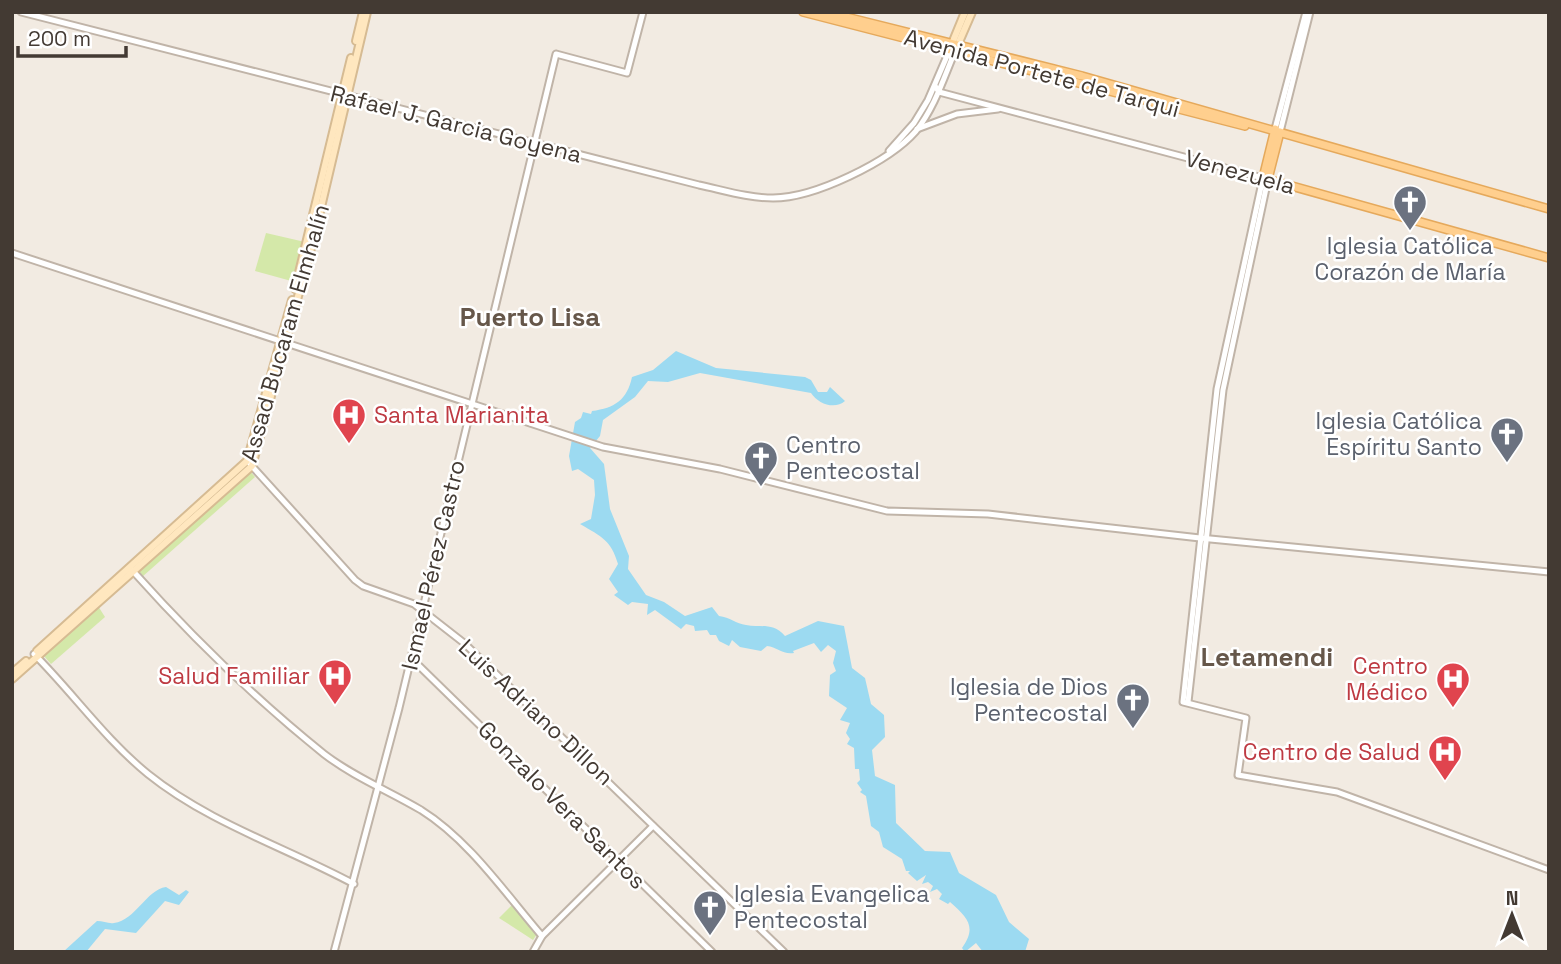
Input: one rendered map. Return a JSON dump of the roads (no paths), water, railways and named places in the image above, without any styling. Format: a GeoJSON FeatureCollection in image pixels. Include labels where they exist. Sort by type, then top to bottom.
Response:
{"type":"FeatureCollection","features":[{"type":"Feature","properties":{"kind":"main road","name":"Assad Bucaram Elmhalín"},"geometry":{"type":"LineString","coordinates":[[12,679],[131,568],[250,464],[284,340],[365,12]]}},
{"type":"Feature","properties":{"kind":"main road","name":"Avenida Portete de Tarqui"},"geometry":{"type":"LineString","coordinates":[[803,12],[954,46]]}},
{"type":"Feature","properties":{"kind":"main road","name":"Avenida Portete de Tarqui"},"geometry":{"type":"LineString","coordinates":[[826,12],[1276,131],[1549,209]]}},
{"type":"Feature","properties":{"kind":"main road"},"geometry":{"type":"LineString","coordinates":[[954,46],[965,12]]}},
{"type":"Feature","properties":{"kind":"main road"},"geometry":{"type":"LineString","coordinates":[[954,46],[972,12]]}},
{"type":"Feature","properties":{"kind":"main road","name":"Assad Bucaram Elmhalín"},"geometry":{"type":"LineString","coordinates":[[284,340],[344,97]]}},
{"type":"Feature","properties":{"kind":"main road"},"geometry":{"type":"LineString","coordinates":[[1266,178],[1276,131]]}},
{"type":"Feature","properties":{"kind":"main road","name":"Venezuela"},"geometry":{"type":"LineString","coordinates":[[1266,178],[1549,258]]}},
{"type":"Feature","properties":{"kind":"main road"},"geometry":{"type":"LineString","coordinates":[[12,673],[35,656]]}},
{"type":"Feature","properties":{"kind":"street","name":"Rafael J. Garcia Goyena"},"geometry":{"type":"LineString","coordinates":[[21,12],[344,97],[711,188],[772,198],[820,188],[847,178],[917,130],[939,92],[954,46]]}},
{"type":"Feature","properties":{"kind":"street","name":"Ismael Pérez Castro"},"geometry":{"type":"LineString","coordinates":[[334,952],[354,884],[423,610],[556,54],[627,73],[643,12]]}},
{"type":"Feature","properties":{"kind":"street"},"geometry":{"type":"LineString","coordinates":[[1276,131],[1308,12]]}},
{"type":"Feature","properties":{"kind":"street","name":"Rafael J. Garcia Goyena"},"geometry":{"type":"LineString","coordinates":[[887,153],[914,123],[954,46]]}},
{"type":"Feature","properties":{"kind":"street"},"geometry":{"type":"LineString","coordinates":[[935,86],[939,92]]}},
{"type":"Feature","properties":{"kind":"street","name":"Venezuela"},"geometry":{"type":"LineString","coordinates":[[939,92],[1266,178]]}},
{"type":"Feature","properties":{"kind":"street"},"geometry":{"type":"LineString","coordinates":[[917,130],[957,114],[1004,109]]}},
{"type":"Feature","properties":{"kind":"street"},"geometry":{"type":"LineString","coordinates":[[1203,539],[1223,390],[1266,178]]}},
{"type":"Feature","properties":{"kind":"street"},"geometry":{"type":"LineString","coordinates":[[1266,178],[1220,372],[1185,702],[1247,718],[1238,775],[1337,792],[1549,870]]}},
{"type":"Feature","properties":{"kind":"street"},"geometry":{"type":"LineString","coordinates":[[12,253],[473,402],[603,447],[720,469],[887,511],[988,514],[1203,539],[1549,572]]}},
{"type":"Feature","properties":{"kind":"street","name":"Luis Adriano Dillon"},"geometry":{"type":"LineString","coordinates":[[250,464],[355,580],[423,610],[501,677],[784,952]]}},
{"type":"Feature","properties":{"kind":"street"},"geometry":{"type":"LineString","coordinates":[[131,568],[197,641],[257,700],[327,756],[377,788],[421,811],[449,832],[542,936]]}},
{"type":"Feature","properties":{"kind":"street"},"geometry":{"type":"LineString","coordinates":[[35,656],[126,754],[184,800],[224,823],[299,855],[354,884]]}},
{"type":"Feature","properties":{"kind":"street","name":"Gonzalo Vera Santos"},"geometry":{"type":"LineString","coordinates":[[411,658],[712,952]]}},
{"type":"Feature","properties":{"kind":"street"},"geometry":{"type":"LineString","coordinates":[[533,952],[542,936],[653,826]]}},
{"type":"Feature","properties":{"kind":"water"},"geometry":{"type":"Polygon","coordinates":[[[676,351],[716,368],[805,377],[811,380],[818,392],[827,392],[830,387],[845,401],[836,405],[827,404],[811,393],[700,373],[668,382],[648,381],[635,397],[603,420],[600,436],[590,448],[604,464],[610,509],[629,556],[628,569],[646,595],[664,602],[685,616],[712,607],[719,616],[742,624],[772,627],[785,636],[818,621],[844,626],[852,668],[865,678],[871,704],[884,715],[885,737],[872,750],[875,776],[895,785],[896,823],[925,851],[950,852],[959,873],[996,895],[1009,922],[1029,939],[1025,952],[983,952],[976,943],[965,952],[962,948],[970,928],[966,918],[950,902],[948,904],[939,899],[942,894],[937,889],[930,892],[933,886],[928,882],[922,884],[926,875],[917,881],[908,873],[910,871],[906,871],[902,859],[883,847],[879,832],[871,826],[866,796],[860,792],[862,790],[857,783],[860,780],[859,769],[855,769],[854,748],[847,744],[850,739],[846,733],[850,723],[840,720],[847,708],[829,696],[830,675],[836,671],[833,663],[836,651],[828,645],[821,652],[814,643],[793,651],[794,653],[767,646],[761,651],[740,647],[732,640],[729,646],[719,641],[716,635],[710,635],[707,630],[695,631],[694,626],[686,624],[681,629],[655,610],[647,615],[648,604],[632,602],[628,605],[614,595],[618,592],[609,579],[618,564],[612,549],[600,536],[580,524],[591,519],[595,495],[594,480],[578,469],[572,471],[569,456],[575,422],[581,418],[583,412],[591,414],[592,411],[619,402],[627,392],[632,377],[653,370],[676,351]]]}},
{"type":"Feature","properties":{"kind":"water"},"geometry":{"type":"Polygon","coordinates":[[[166,887],[179,895],[186,890],[189,892],[179,905],[165,901],[136,933],[105,929],[86,952],[63,952],[97,921],[122,921],[153,893],[166,887]]]}},
{"type":"Feature","properties":{"kind":"place","name":"Iglesia Católica Corazón de María"},"geometry":{"type":"Point","coordinates":[1410,232]}},
{"type":"Feature","properties":{"kind":"place","name":"Santa Marianita"},"geometry":{"type":"Point","coordinates":[349,445]}},
{"type":"Feature","properties":{"kind":"place","name":"Iglesia Católica Espíritu Santo"},"geometry":{"type":"Point","coordinates":[1507,464]}},
{"type":"Feature","properties":{"kind":"place","name":"Centro Pentecostal"},"geometry":{"type":"Point","coordinates":[761,488]}},
{"type":"Feature","properties":{"kind":"place","name":"Salud Familiar"},"geometry":{"type":"Point","coordinates":[335,706]}},
{"type":"Feature","properties":{"kind":"place","name":"Centro Médico"},"geometry":{"type":"Point","coordinates":[1453,709]}},
{"type":"Feature","properties":{"kind":"place","name":"Iglesia de Dios Pentecostal"},"geometry":{"type":"Point","coordinates":[1133,730]}},
{"type":"Feature","properties":{"kind":"place","name":"Centro de Salud"},"geometry":{"type":"Point","coordinates":[1445,782]}},
{"type":"Feature","properties":{"kind":"place","name":"Iglesia Evangelica Pentecostal"},"geometry":{"type":"Point","coordinates":[710,937]}},
{"type":"Feature","properties":{"kind":"district","name":"Puerto Lisa"},"geometry":{"type":"Point","coordinates":[530,317]}},
{"type":"Feature","properties":{"kind":"district","name":"Letamendi"},"geometry":{"type":"Point","coordinates":[1267,657]}}]}
